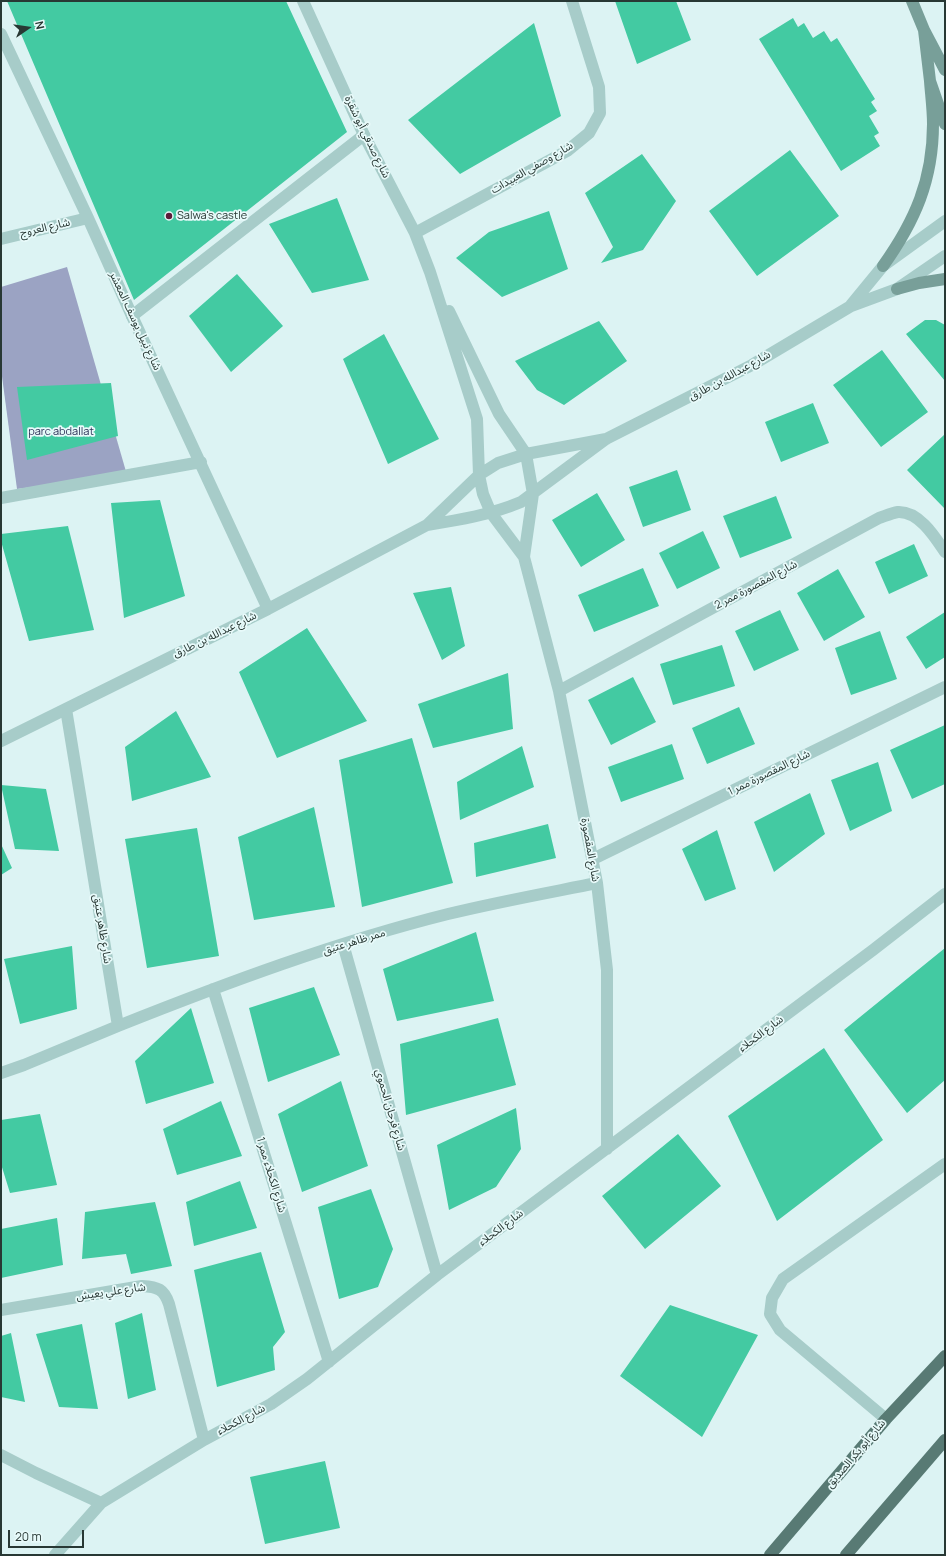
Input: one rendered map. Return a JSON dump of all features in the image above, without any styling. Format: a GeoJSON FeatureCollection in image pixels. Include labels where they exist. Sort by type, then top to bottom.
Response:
{"type":"FeatureCollection","features":[{"type":"Feature","properties":{"kind":"main road","name":"شارع أبو بكر الصديق"},"geometry":{"type":"LineString","coordinates":[[770,1555],[886,1419],[945,1356]]}},
{"type":"Feature","properties":{"kind":"main road"},"geometry":{"type":"LineString","coordinates":[[846,1555],[945,1440]]}},
{"type":"Feature","properties":{"kind":"street","name":"شارع صدقي أبو شقرة"},"geometry":{"type":"LineString","coordinates":[[303,1],[364,135],[415,233],[430,272],[477,419],[479,475]]}},
{"type":"Feature","properties":{"kind":"street","name":"شارع وصفي العبيدات"},"geometry":{"type":"LineString","coordinates":[[415,233],[566,151],[589,133],[600,113],[599,87],[572,1]]}},
{"type":"Feature","properties":{"kind":"street"},"geometry":{"type":"LineString","coordinates":[[912,1],[924,30],[945,70]]}},
{"type":"Feature","properties":{"kind":"street"},"geometry":{"type":"LineString","coordinates":[[883,266],[911,223],[921,199],[928,174],[933,123],[924,30]]}},
{"type":"Feature","properties":{"kind":"street","name":"شارع نبيل يوسف المعشر"},"geometry":{"type":"LineString","coordinates":[[1,34],[88,218],[268,609]]}},
{"type":"Feature","properties":{"kind":"street"},"geometry":{"type":"LineString","coordinates":[[930,81],[945,124]]}},
{"type":"Feature","properties":{"kind":"street"},"geometry":{"type":"LineString","coordinates":[[132,316],[364,135]]}},
{"type":"Feature","properties":{"kind":"street","name":"شارع العروج"},"geometry":{"type":"LineString","coordinates":[[1,239],[88,218]]}},
{"type":"Feature","properties":{"kind":"street","name":"شارع عبدالله بن طارق"},"geometry":{"type":"LineString","coordinates":[[850,306],[883,266],[945,221]]}},
{"type":"Feature","properties":{"kind":"street","name":"شارع عبدالله بن طارق"},"geometry":{"type":"LineString","coordinates":[[427,525],[464,520],[491,513],[521,502],[606,439],[752,365],[850,306],[897,289],[945,256]]}},
{"type":"Feature","properties":{"kind":"street","name":"شارع صدقي أبو شقرة"},"geometry":{"type":"LineString","coordinates":[[430,272],[499,414],[526,454]]}},
{"type":"Feature","properties":{"kind":"street"},"geometry":{"type":"LineString","coordinates":[[897,289],[919,282],[945,279]]}},
{"type":"Feature","properties":{"kind":"street","name":"شارع عبدالله بن طارق"},"geometry":{"type":"LineString","coordinates":[[1,741],[268,609],[427,525],[479,475],[498,463],[526,454],[606,439]]}},
{"type":"Feature","properties":{"kind":"street","name":"شارع المقصورة"},"geometry":{"type":"LineString","coordinates":[[524,557],[533,494],[526,454]]}},
{"type":"Feature","properties":{"kind":"street"},"geometry":{"type":"LineString","coordinates":[[1,498],[201,462]]}},
{"type":"Feature","properties":{"kind":"street","name":"شارع المقصورة"},"geometry":{"type":"LineString","coordinates":[[479,475],[483,494],[491,513],[524,557],[559,691],[593,859],[607,970],[607,1149]]}},
{"type":"Feature","properties":{"kind":"street","name":"شارع المقصورة ممر 2"},"geometry":{"type":"LineString","coordinates":[[559,691],[880,518],[897,512],[908,513],[917,519],[933,536],[945,552]]}},
{"type":"Feature","properties":{"kind":"street","name":"شارع المقصورة ممر 1"},"geometry":{"type":"LineString","coordinates":[[593,859],[945,687]]}},
{"type":"Feature","properties":{"kind":"street","name":"شارع ظاهر عتيق"},"geometry":{"type":"LineString","coordinates":[[66,709],[118,1026]]}},
{"type":"Feature","properties":{"kind":"street","name":"ممر ظاهر عتيق"},"geometry":{"type":"LineString","coordinates":[[118,1026],[213,989],[343,944],[448,914],[597,883]]}},
{"type":"Feature","properties":{"kind":"street","name":"شارع الكحلاء"},"geometry":{"type":"LineString","coordinates":[[55,1555],[101,1503],[204,1440],[271,1404],[329,1362],[437,1275],[873,950],[945,894]]}},
{"type":"Feature","properties":{"kind":"street","name":"شارع فرحان الحموي"},"geometry":{"type":"LineString","coordinates":[[343,944],[437,1275]]}},
{"type":"Feature","properties":{"kind":"street","name":"شارع الكحلاء ممر 1"},"geometry":{"type":"LineString","coordinates":[[213,989],[329,1362]]}},
{"type":"Feature","properties":{"kind":"street"},"geometry":{"type":"LineString","coordinates":[[1,1073],[31,1063],[118,1026]]}},
{"type":"Feature","properties":{"kind":"street"},"geometry":{"type":"LineString","coordinates":[[886,1419],[780,1330],[770,1314],[772,1298],[783,1279],[945,1164]]}},
{"type":"Feature","properties":{"kind":"street","name":"شارع علي يعيش"},"geometry":{"type":"LineString","coordinates":[[1,1310],[142,1286],[156,1287],[166,1295],[169,1304],[204,1440]]}},
{"type":"Feature","properties":{"kind":"street"},"geometry":{"type":"LineString","coordinates":[[1,1455],[101,1503]]}},
{"type":"Feature","properties":{"kind":"green space","name":"parc abdallat"},"geometry":{"type":"Polygon","coordinates":[[[67,267],[127,475],[17,489],[1,369],[1,287],[67,267]]]}},
{"type":"Feature","properties":{"kind":"building","name":"Salwa's castle"},"geometry":{"type":"Polygon","coordinates":[[[7,1],[286,1],[347,132],[134,300],[7,1]]]}},
{"type":"Feature","properties":{"kind":"building"},"geometry":{"type":"Polygon","coordinates":[[[615,1],[676,1],[691,40],[637,64],[615,1]]]}},
{"type":"Feature","properties":{"kind":"building"},"geometry":{"type":"Polygon","coordinates":[[[793,18],[798,27],[804,23],[813,38],[824,31],[831,42],[837,38],[875,99],[871,102],[877,111],[869,116],[879,133],[874,136],[880,146],[841,171],[759,39],[793,18]]]}},
{"type":"Feature","properties":{"kind":"building"},"geometry":{"type":"Polygon","coordinates":[[[534,23],[561,116],[460,174],[408,120],[534,23]]]}},
{"type":"Feature","properties":{"kind":"building"},"geometry":{"type":"Polygon","coordinates":[[[790,150],[839,216],[757,276],[709,211],[790,150]]]}},
{"type":"Feature","properties":{"kind":"building"},"geometry":{"type":"Polygon","coordinates":[[[642,154],[676,201],[643,250],[601,263],[613,247],[585,193],[642,154]]]}},
{"type":"Feature","properties":{"kind":"building"},"geometry":{"type":"Polygon","coordinates":[[[337,198],[369,280],[312,293],[269,224],[337,198]]]}},
{"type":"Feature","properties":{"kind":"building"},"geometry":{"type":"Polygon","coordinates":[[[549,211],[568,269],[502,297],[456,258],[489,232],[549,211]]]}},
{"type":"Feature","properties":{"kind":"building"},"geometry":{"type":"Polygon","coordinates":[[[237,274],[283,326],[231,372],[189,316],[237,274]]]}},
{"type":"Feature","properties":{"kind":"building"},"geometry":{"type":"Polygon","coordinates":[[[925,320],[936,320],[945,325],[945,381],[906,334],[925,320]]]}},
{"type":"Feature","properties":{"kind":"building"},"geometry":{"type":"Polygon","coordinates":[[[599,321],[627,361],[564,405],[537,390],[515,361],[599,321]]]}},
{"type":"Feature","properties":{"kind":"building"},"geometry":{"type":"Polygon","coordinates":[[[384,334],[439,439],[388,464],[343,359],[384,334]]]}},
{"type":"Feature","properties":{"kind":"building"},"geometry":{"type":"Polygon","coordinates":[[[882,350],[928,412],[881,447],[833,385],[882,350]]]}},
{"type":"Feature","properties":{"kind":"building"},"geometry":{"type":"Polygon","coordinates":[[[111,383],[118,436],[27,460],[17,387],[111,383]]]}},
{"type":"Feature","properties":{"kind":"building"},"geometry":{"type":"Polygon","coordinates":[[[813,403],[829,443],[781,462],[765,422],[813,403]]]}},
{"type":"Feature","properties":{"kind":"building"},"geometry":{"type":"Polygon","coordinates":[[[945,434],[945,509],[907,470],[945,434]]]}},
{"type":"Feature","properties":{"kind":"building"},"geometry":{"type":"Polygon","coordinates":[[[677,470],[691,510],[643,527],[629,487],[677,470]]]}},
{"type":"Feature","properties":{"kind":"building"},"geometry":{"type":"Polygon","coordinates":[[[597,493],[625,540],[581,567],[552,520],[597,493]]]}},
{"type":"Feature","properties":{"kind":"building"},"geometry":{"type":"Polygon","coordinates":[[[776,496],[792,538],[740,558],[723,516],[776,496]]]}},
{"type":"Feature","properties":{"kind":"building"},"geometry":{"type":"Polygon","coordinates":[[[160,500],[185,596],[124,618],[111,503],[160,500]]]}},
{"type":"Feature","properties":{"kind":"building"},"geometry":{"type":"Polygon","coordinates":[[[68,526],[94,630],[29,641],[1,541],[1,534],[68,526]]]}},
{"type":"Feature","properties":{"kind":"building"},"geometry":{"type":"Polygon","coordinates":[[[703,531],[720,568],[677,589],[659,553],[703,531]]]}},
{"type":"Feature","properties":{"kind":"building"},"geometry":{"type":"Polygon","coordinates":[[[914,544],[928,576],[889,594],[875,562],[914,544]]]}},
{"type":"Feature","properties":{"kind":"building"},"geometry":{"type":"Polygon","coordinates":[[[643,568],[659,606],[594,632],[578,595],[643,568]]]}},
{"type":"Feature","properties":{"kind":"building"},"geometry":{"type":"Polygon","coordinates":[[[838,569],[865,617],[824,641],[797,593],[838,569]]]}},
{"type":"Feature","properties":{"kind":"building"},"geometry":{"type":"Polygon","coordinates":[[[451,587],[465,646],[442,660],[413,593],[451,587]]]}},
{"type":"Feature","properties":{"kind":"building"},"geometry":{"type":"Polygon","coordinates":[[[780,610],[799,650],[754,671],[735,631],[780,610]]]}},
{"type":"Feature","properties":{"kind":"building"},"geometry":{"type":"Polygon","coordinates":[[[945,612],[945,657],[926,669],[906,637],[945,612]]]}},
{"type":"Feature","properties":{"kind":"building"},"geometry":{"type":"Polygon","coordinates":[[[307,628],[367,721],[277,758],[239,672],[307,628]]]}},
{"type":"Feature","properties":{"kind":"building"},"geometry":{"type":"Polygon","coordinates":[[[880,631],[897,679],[851,695],[835,648],[880,631]]]}},
{"type":"Feature","properties":{"kind":"building"},"geometry":{"type":"Polygon","coordinates":[[[722,645],[735,686],[673,705],[660,664],[722,645]]]}},
{"type":"Feature","properties":{"kind":"building"},"geometry":{"type":"Polygon","coordinates":[[[508,673],[513,729],[433,748],[418,704],[508,673]]]}},
{"type":"Feature","properties":{"kind":"building"},"geometry":{"type":"Polygon","coordinates":[[[633,677],[656,722],[611,745],[588,700],[633,677]]]}},
{"type":"Feature","properties":{"kind":"building"},"geometry":{"type":"Polygon","coordinates":[[[739,707],[755,744],[707,764],[692,728],[739,707]]]}},
{"type":"Feature","properties":{"kind":"building"},"geometry":{"type":"Polygon","coordinates":[[[176,711],[211,777],[132,801],[125,747],[176,711]]]}},
{"type":"Feature","properties":{"kind":"building"},"geometry":{"type":"Polygon","coordinates":[[[945,725],[945,784],[912,799],[890,750],[945,725]]]}},
{"type":"Feature","properties":{"kind":"building"},"geometry":{"type":"Polygon","coordinates":[[[412,738],[453,883],[362,907],[339,760],[412,738]]]}},
{"type":"Feature","properties":{"kind":"building"},"geometry":{"type":"Polygon","coordinates":[[[672,744],[684,779],[621,802],[608,767],[672,744]]]}},
{"type":"Feature","properties":{"kind":"building"},"geometry":{"type":"Polygon","coordinates":[[[522,746],[534,787],[460,820],[457,782],[522,746]]]}},
{"type":"Feature","properties":{"kind":"building"},"geometry":{"type":"Polygon","coordinates":[[[878,762],[892,811],[850,831],[831,780],[878,762]]]}},
{"type":"Feature","properties":{"kind":"building"},"geometry":{"type":"Polygon","coordinates":[[[1,785],[46,789],[59,851],[15,849],[1,785]]]}},
{"type":"Feature","properties":{"kind":"building"},"geometry":{"type":"Polygon","coordinates":[[[810,793],[825,834],[774,872],[754,822],[810,793]]]}},
{"type":"Feature","properties":{"kind":"building"},"geometry":{"type":"Polygon","coordinates":[[[314,807],[335,907],[254,920],[238,837],[314,807]]]}},
{"type":"Feature","properties":{"kind":"building"},"geometry":{"type":"Polygon","coordinates":[[[548,824],[556,858],[476,877],[474,843],[548,824]]]}},
{"type":"Feature","properties":{"kind":"building"},"geometry":{"type":"Polygon","coordinates":[[[197,828],[219,956],[147,968],[125,839],[197,828]]]}},
{"type":"Feature","properties":{"kind":"building"},"geometry":{"type":"Polygon","coordinates":[[[717,830],[736,889],[705,901],[682,849],[717,830]]]}},
{"type":"Feature","properties":{"kind":"building"},"geometry":{"type":"Polygon","coordinates":[[[1,844],[12,868],[1,875],[1,844]]]}},
{"type":"Feature","properties":{"kind":"building"},"geometry":{"type":"Polygon","coordinates":[[[476,932],[494,1001],[397,1021],[383,969],[476,932]]]}},
{"type":"Feature","properties":{"kind":"building"},"geometry":{"type":"Polygon","coordinates":[[[72,946],[77,1009],[20,1024],[4,959],[72,946]]]}},
{"type":"Feature","properties":{"kind":"building"},"geometry":{"type":"Polygon","coordinates":[[[945,948],[945,1080],[907,1113],[844,1030],[945,948]]]}},
{"type":"Feature","properties":{"kind":"building"},"geometry":{"type":"Polygon","coordinates":[[[314,987],[340,1055],[268,1082],[249,1008],[314,987]]]}},
{"type":"Feature","properties":{"kind":"building"},"geometry":{"type":"Polygon","coordinates":[[[191,1008],[214,1083],[146,1104],[135,1061],[191,1008]]]}},
{"type":"Feature","properties":{"kind":"building"},"geometry":{"type":"Polygon","coordinates":[[[498,1018],[516,1085],[406,1115],[400,1044],[498,1018]]]}},
{"type":"Feature","properties":{"kind":"building"},"geometry":{"type":"Polygon","coordinates":[[[824,1048],[883,1140],[777,1221],[728,1116],[824,1048]]]}},
{"type":"Feature","properties":{"kind":"building"},"geometry":{"type":"Polygon","coordinates":[[[341,1081],[368,1166],[302,1192],[278,1114],[341,1081]]]}},
{"type":"Feature","properties":{"kind":"building"},"geometry":{"type":"Polygon","coordinates":[[[221,1101],[242,1156],[177,1175],[163,1129],[221,1101]]]}},
{"type":"Feature","properties":{"kind":"building"},"geometry":{"type":"Polygon","coordinates":[[[516,1108],[521,1149],[496,1187],[449,1210],[437,1145],[516,1108]]]}},
{"type":"Feature","properties":{"kind":"building"},"geometry":{"type":"Polygon","coordinates":[[[40,1114],[57,1185],[10,1193],[1,1164],[1,1120],[40,1114]]]}},
{"type":"Feature","properties":{"kind":"building"},"geometry":{"type":"Polygon","coordinates":[[[678,1134],[721,1186],[645,1249],[602,1196],[678,1134]]]}},
{"type":"Feature","properties":{"kind":"building"},"geometry":{"type":"Polygon","coordinates":[[[240,1181],[257,1228],[194,1246],[186,1202],[240,1181]]]}},
{"type":"Feature","properties":{"kind":"building"},"geometry":{"type":"Polygon","coordinates":[[[371,1189],[393,1249],[378,1287],[339,1299],[318,1207],[371,1189]]]}},
{"type":"Feature","properties":{"kind":"building"},"geometry":{"type":"Polygon","coordinates":[[[155,1202],[172,1266],[131,1274],[126,1254],[82,1259],[85,1212],[155,1202]]]}},
{"type":"Feature","properties":{"kind":"building"},"geometry":{"type":"Polygon","coordinates":[[[57,1218],[63,1265],[1,1278],[1,1229],[57,1218]]]}},
{"type":"Feature","properties":{"kind":"building"},"geometry":{"type":"Polygon","coordinates":[[[261,1252],[285,1332],[273,1347],[275,1370],[217,1387],[194,1270],[261,1252]]]}},
{"type":"Feature","properties":{"kind":"building"},"geometry":{"type":"Polygon","coordinates":[[[670,1305],[758,1335],[702,1437],[620,1376],[670,1305]]]}},
{"type":"Feature","properties":{"kind":"building"},"geometry":{"type":"Polygon","coordinates":[[[142,1313],[156,1390],[128,1399],[115,1323],[142,1313]]]}},
{"type":"Feature","properties":{"kind":"building"},"geometry":{"type":"Polygon","coordinates":[[[82,1324],[98,1409],[59,1407],[36,1334],[82,1324]]]}},
{"type":"Feature","properties":{"kind":"building"},"geometry":{"type":"Polygon","coordinates":[[[11,1333],[25,1402],[1,1397],[1,1336],[11,1333]]]}},
{"type":"Feature","properties":{"kind":"building"},"geometry":{"type":"Polygon","coordinates":[[[325,1461],[340,1528],[265,1544],[250,1477],[325,1461]]]}},
{"type":"Feature","properties":{"kind":"place","name":"Salwa's castle"},"geometry":{"type":"Point","coordinates":[169,216]}}]}
